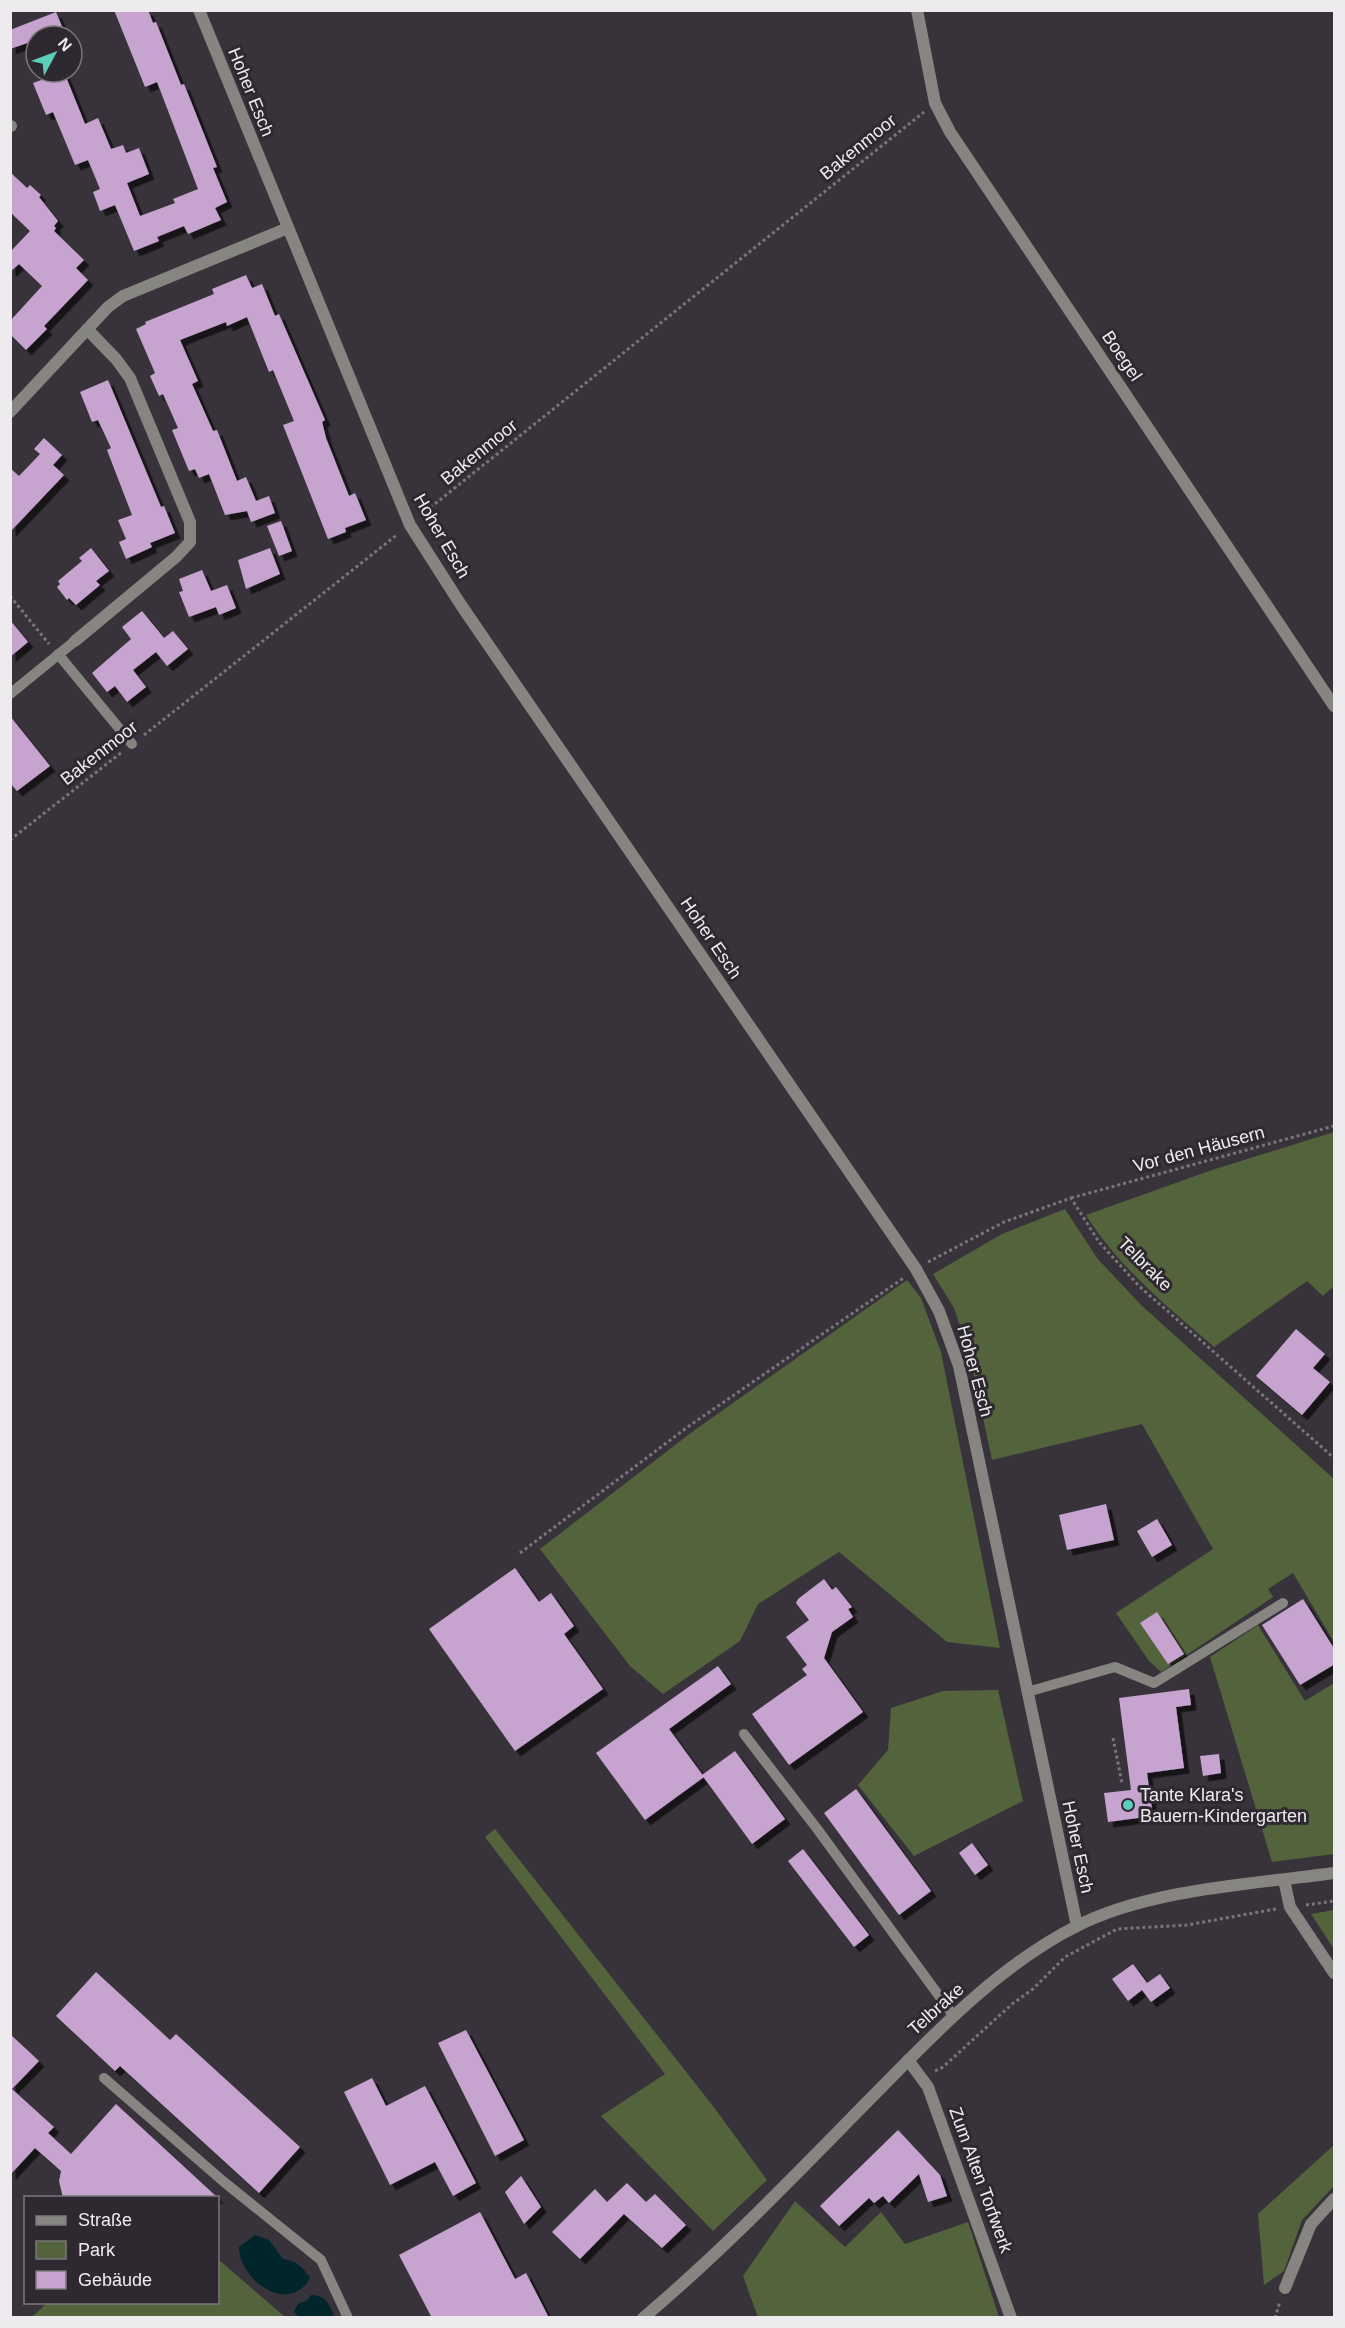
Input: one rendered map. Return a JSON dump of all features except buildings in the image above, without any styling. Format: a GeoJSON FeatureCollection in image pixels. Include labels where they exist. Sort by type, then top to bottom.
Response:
{"type":"FeatureCollection","features":[{"type":"Feature","properties":{"kind":"street","name":"Hoher Esch"},"geometry":{"type":"LineString","coordinates":[[199,10],[410,525],[461,605],[916,1269],[939,1311],[959,1366],[1077,1926]]}},
{"type":"Feature","properties":{"kind":"street","name":"Boegel"},"geometry":{"type":"LineString","coordinates":[[917,10],[934,103],[950,132],[1335,706]]}},
{"type":"Feature","properties":{"kind":"street"},"geometry":{"type":"LineString","coordinates":[[10,412],[108,307],[123,296],[288,228]]}},
{"type":"Feature","properties":{"kind":"street"},"geometry":{"type":"LineString","coordinates":[[75,641],[176,558],[190,542],[190,522],[130,378],[116,358],[87,329]]}},
{"type":"Feature","properties":{"kind":"street","name":"Telbrake"},"geometry":{"type":"LineString","coordinates":[[643,2318],[740,2231],[953,2015],[1012,1968],[1077,1926],[1111,1912],[1182,1894],[1335,1873]]}},
{"type":"Feature","properties":{"kind":"street"},"geometry":{"type":"LineString","coordinates":[[1284,1880],[1290,1907],[1335,1973]]}},
{"type":"Feature","properties":{"kind":"street","name":"Zum Alten Torfwerk"},"geometry":{"type":"LineString","coordinates":[[908,2060],[928,2087],[1011,2318]]}},
{"type":"Feature","properties":{"kind":"street"},"geometry":{"type":"LineString","coordinates":[[1285,2288],[1311,2224],[1335,2199]]}},
{"type":"Feature","properties":{"kind":"lane"},"geometry":{"type":"LineString","coordinates":[[10,694],[75,641]]}},
{"type":"Feature","properties":{"kind":"lane"},"geometry":{"type":"LineString","coordinates":[[58,654],[132,744]]}},
{"type":"Feature","properties":{"kind":"lane"},"geometry":{"type":"LineString","coordinates":[[1027,1692],[1115,1666],[1154,1683],[1282,1603]]}},
{"type":"Feature","properties":{"kind":"lane"},"geometry":{"type":"LineString","coordinates":[[744,1734],[818,1830],[953,2015]]}},
{"type":"Feature","properties":{"kind":"lane"},"geometry":{"type":"LineString","coordinates":[[104,2078],[224,2182],[321,2260],[348,2318]]}},
{"type":"Feature","properties":{"kind":"path","name":"Bakenmoor"},"geometry":{"type":"LineString","coordinates":[[10,840],[410,525],[934,103]]}},
{"type":"Feature","properties":{"kind":"path"},"geometry":{"type":"LineString","coordinates":[[10,596],[58,654]]}},
{"type":"Feature","properties":{"kind":"path","name":"Vor den Häusern"},"geometry":{"type":"LineString","coordinates":[[1071,1198],[1335,1126]]}},
{"type":"Feature","properties":{"kind":"path"},"geometry":{"type":"LineString","coordinates":[[520,1553],[689,1426],[916,1269],[1004,1222],[1071,1198]]}},
{"type":"Feature","properties":{"kind":"path","name":"Telbrake"},"geometry":{"type":"LineString","coordinates":[[1071,1198],[1099,1242],[1139,1286],[1335,1458]]}},
{"type":"Feature","properties":{"kind":"path"},"geometry":{"type":"LineString","coordinates":[[1113,1738],[1122,1783]]}},
{"type":"Feature","properties":{"kind":"path"},"geometry":{"type":"LineString","coordinates":[[922,2076],[943,2067],[1012,2004],[1033,1989],[1065,1957],[1117,1929],[1187,1925],[1335,1901]]}},
{"type":"Feature","properties":{"kind":"green space"},"geometry":{"type":"Polygon","coordinates":[[[1334,1132],[1334,1286],[1323,1296],[1307,1281],[1214,1347],[1129,1269],[1113,1252],[1086,1215],[1212,1170],[1334,1132]]]}},
{"type":"Feature","properties":{"kind":"green space"},"geometry":{"type":"Polygon","coordinates":[[[1065,1209],[1097,1258],[1141,1305],[1334,1479],[1334,1642],[1293,1573],[1268,1589],[1273,1597],[1161,1672],[1149,1661],[1116,1613],[1213,1549],[1142,1424],[992,1460],[969,1352],[954,1308],[933,1274],[1002,1234],[1065,1209]]]}},
{"type":"Feature","properties":{"kind":"green space"},"geometry":{"type":"Polygon","coordinates":[[[907,1280],[921,1298],[941,1352],[1000,1648],[947,1642],[839,1552],[758,1604],[740,1641],[663,1694],[630,1666],[540,1549],[692,1432],[907,1280]]]}},
{"type":"Feature","properties":{"kind":"green space"},"geometry":{"type":"Polygon","coordinates":[[[1258,1625],[1305,1701],[1334,1683],[1334,1854],[1272,1862],[1210,1657],[1258,1625]]]}},
{"type":"Feature","properties":{"kind":"green space"},"geometry":{"type":"Polygon","coordinates":[[[998,1690],[1023,1801],[914,1856],[858,1785],[888,1750],[891,1708],[943,1691],[998,1690]]]}},
{"type":"Feature","properties":{"kind":"green space"},"geometry":{"type":"Polygon","coordinates":[[[495,1829],[713,2106],[767,2180],[713,2231],[601,2116],[665,2074],[485,1837],[495,1829]]]}},
{"type":"Feature","properties":{"kind":"green space"},"geometry":{"type":"Polygon","coordinates":[[[1334,1910],[1334,1949],[1311,1914],[1334,1910]]]}},
{"type":"Feature","properties":{"kind":"green space"},"geometry":{"type":"Polygon","coordinates":[[[1334,2145],[1334,2186],[1302,2220],[1284,2271],[1264,2285],[1258,2214],[1334,2145]]]}},
{"type":"Feature","properties":{"kind":"green space"},"geometry":{"type":"Polygon","coordinates":[[[795,2201],[845,2247],[881,2212],[905,2244],[968,2222],[999,2317],[758,2317],[743,2276],[795,2201]]]}},
{"type":"Feature","properties":{"kind":"green space"},"geometry":{"type":"Polygon","coordinates":[[[219,2260],[285,2317],[32,2317],[46,2304],[219,2304],[219,2260]]]}},
{"type":"Feature","properties":{"kind":"water"},"geometry":{"type":"Polygon","coordinates":[[[255,2235],[269,2240],[283,2259],[295,2263],[305,2271],[310,2278],[301,2289],[290,2294],[278,2294],[256,2281],[247,2271],[241,2259],[239,2247],[255,2235]]]}},
{"type":"Feature","properties":{"kind":"water"},"geometry":{"type":"Polygon","coordinates":[[[311,2295],[324,2299],[334,2317],[298,2317],[294,2311],[298,2304],[308,2300],[311,2295]]]}},
{"type":"Feature","properties":{"kind":"place","name":"Tante Klara's Bauern-Kindergarten"},"geometry":{"type":"Point","coordinates":[1128,1805]}}]}
